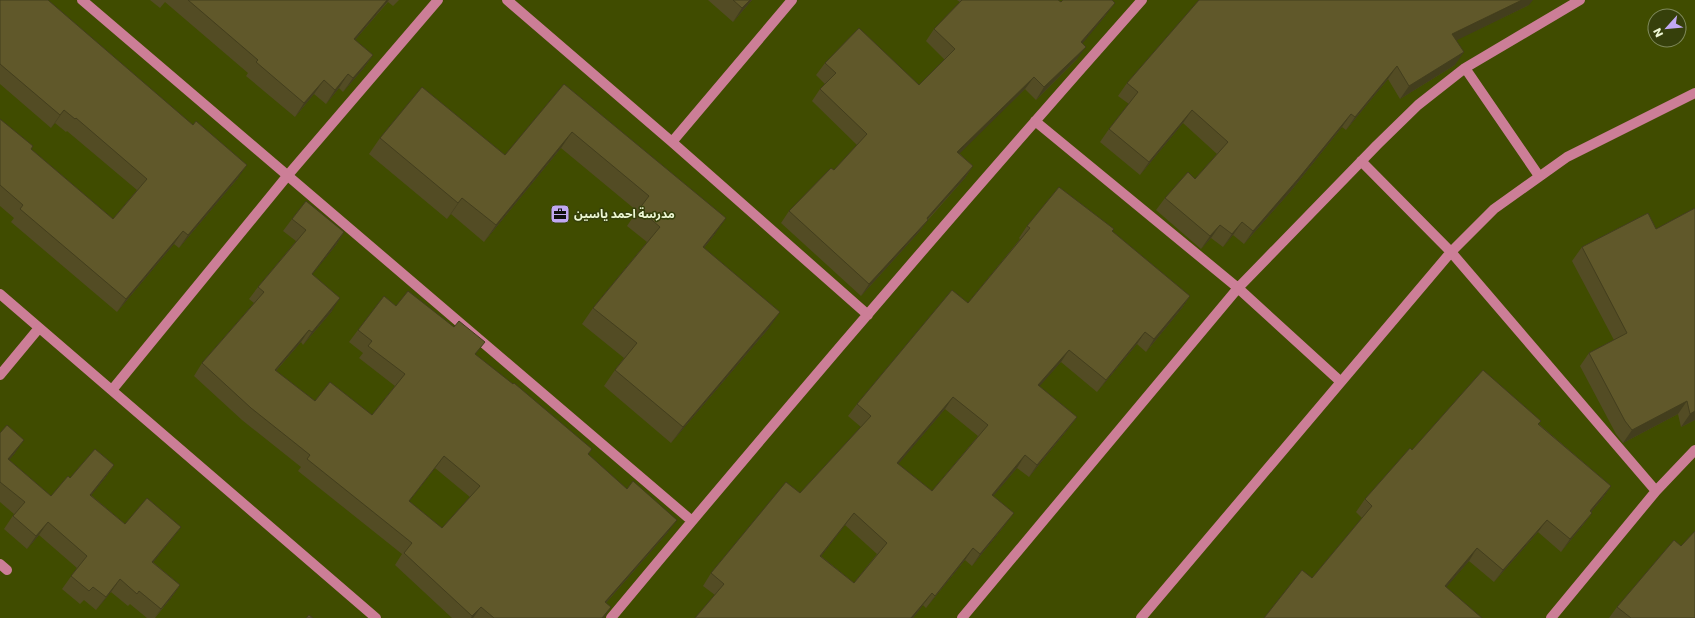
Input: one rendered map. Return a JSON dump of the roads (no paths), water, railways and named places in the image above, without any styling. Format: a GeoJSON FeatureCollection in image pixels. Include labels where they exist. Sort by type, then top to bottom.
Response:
{"type":"FeatureCollection","features":[{"type":"Feature","properties":{"kind":"street"},"geometry":{"type":"LineString","coordinates":[[82,0],[692,521]]}},
{"type":"Feature","properties":{"kind":"street"},"geometry":{"type":"LineString","coordinates":[[112,390],[288,175],[438,0]]}},
{"type":"Feature","properties":{"kind":"street"},"geometry":{"type":"LineString","coordinates":[[507,0],[672,142],[868,315]]}},
{"type":"Feature","properties":{"kind":"street"},"geometry":{"type":"LineString","coordinates":[[672,142],[792,0]]}},
{"type":"Feature","properties":{"kind":"street"},"geometry":{"type":"LineString","coordinates":[[611,618],[868,315],[1035,121],[1142,0]]}},
{"type":"Feature","properties":{"kind":"street"},"geometry":{"type":"LineString","coordinates":[[962,618],[1238,288],[1418,105],[1465,68],[1580,0]]}},
{"type":"Feature","properties":{"kind":"street"},"geometry":{"type":"LineString","coordinates":[[1465,68],[1539,176]]}},
{"type":"Feature","properties":{"kind":"street"},"geometry":{"type":"LineString","coordinates":[[1141,618],[1451,252],[1494,209],[1567,157],[1695,93]]}},
{"type":"Feature","properties":{"kind":"street"},"geometry":{"type":"LineString","coordinates":[[1035,121],[1238,288],[1341,382]]}},
{"type":"Feature","properties":{"kind":"street"},"geometry":{"type":"LineString","coordinates":[[1361,162],[1451,252],[1656,491]]}},
{"type":"Feature","properties":{"kind":"street"},"geometry":{"type":"LineString","coordinates":[[0,294],[376,618]]}},
{"type":"Feature","properties":{"kind":"street"},"geometry":{"type":"LineString","coordinates":[[0,375],[39,328]]}},
{"type":"Feature","properties":{"kind":"street"},"geometry":{"type":"LineString","coordinates":[[1551,618],[1656,491],[1695,450]]}},
{"type":"Feature","properties":{"kind":"place","name":"مدرسة احمد ياسين"},"geometry":{"type":"Point","coordinates":[560,214]}}]}
